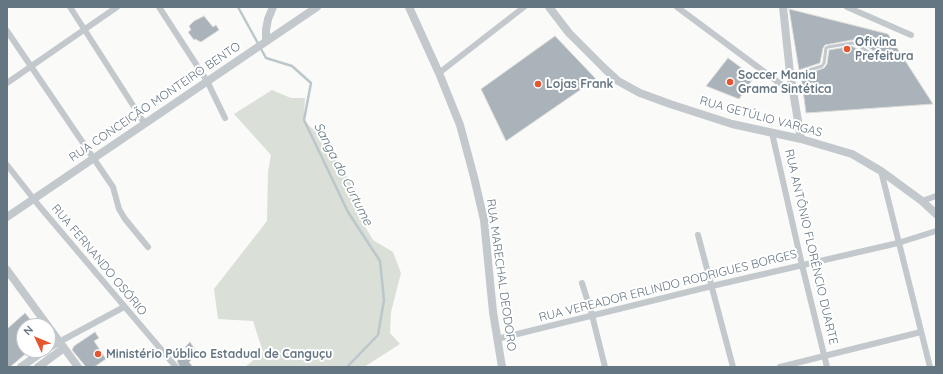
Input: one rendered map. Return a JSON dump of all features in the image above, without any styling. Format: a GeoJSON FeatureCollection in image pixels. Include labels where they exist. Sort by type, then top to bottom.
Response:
{"type":"FeatureCollection","features":[{"type":"Feature","properties":{"kind":"street"},"geometry":{"type":"LineString","coordinates":[[70,7],[145,124]]}},
{"type":"Feature","properties":{"kind":"street"},"geometry":{"type":"LineString","coordinates":[[7,83],[117,7]]}},
{"type":"Feature","properties":{"kind":"street"},"geometry":{"type":"LineString","coordinates":[[158,7],[207,81],[225,118]]}},
{"type":"Feature","properties":{"kind":"street"},"geometry":{"type":"LineString","coordinates":[[265,42],[268,19],[273,7]]}},
{"type":"Feature","properties":{"kind":"street","name":"RUA CONCEIÇÃO MONTEIRO BENTO"},"geometry":{"type":"LineString","coordinates":[[7,217],[317,7]]}},
{"type":"Feature","properties":{"kind":"street","name":"RUA MARECHAL DEODORO"},"geometry":{"type":"LineString","coordinates":[[409,7],[460,125],[484,220],[493,312],[502,367]]}},
{"type":"Feature","properties":{"kind":"street"},"geometry":{"type":"LineString","coordinates":[[439,74],[524,7]]}},
{"type":"Feature","properties":{"kind":"street","name":"RUA GETÚLIO VARGAS"},"geometry":{"type":"LineString","coordinates":[[549,7],[569,32],[604,69],[618,81],[640,93],[732,124],[801,139],[852,154],[881,171],[922,201],[936,214]]}},
{"type":"Feature","properties":{"kind":"street"},"geometry":{"type":"LineString","coordinates":[[677,7],[794,94]]}},
{"type":"Feature","properties":{"kind":"street","name":"RUA ANTÔNIO FLORÊNCIO DUARTE"},"geometry":{"type":"LineString","coordinates":[[783,7],[790,72],[801,139]]}},
{"type":"Feature","properties":{"kind":"street"},"geometry":{"type":"LineString","coordinates":[[847,7],[911,36]]}},
{"type":"Feature","properties":{"kind":"street"},"geometry":{"type":"LineString","coordinates":[[7,31],[30,67],[113,187],[119,209],[148,248]]}},
{"type":"Feature","properties":{"kind":"street","name":"RUA ANTÔNIO FLORÊNCIO DUARTE"},"geometry":{"type":"LineString","coordinates":[[772,133],[827,367]]}},
{"type":"Feature","properties":{"kind":"street","name":"RUA FERNANDO OSÓRIO"},"geometry":{"type":"LineString","coordinates":[[7,165],[176,367]]}},
{"type":"Feature","properties":{"kind":"street"},"geometry":{"type":"LineString","coordinates":[[881,171],[930,367]]}},
{"type":"Feature","properties":{"kind":"street"},"geometry":{"type":"LineString","coordinates":[[922,201],[936,196]]}},
{"type":"Feature","properties":{"kind":"street","name":"RUA VEREADOR ERLINDO RODRIGUES BORGES"},"geometry":{"type":"LineString","coordinates":[[497,339],[712,286],[898,243],[936,231]]}},
{"type":"Feature","properties":{"kind":"street"},"geometry":{"type":"LineString","coordinates":[[698,235],[733,367]]}},
{"type":"Feature","properties":{"kind":"street"},"geometry":{"type":"LineString","coordinates":[[7,270],[42,318]]}},
{"type":"Feature","properties":{"kind":"street"},"geometry":{"type":"LineString","coordinates":[[582,283],[605,367]]}},
{"type":"Feature","properties":{"kind":"street"},"geometry":{"type":"LineString","coordinates":[[38,367],[71,337],[124,306]]}},
{"type":"Feature","properties":{"kind":"street"},"geometry":{"type":"LineString","coordinates":[[780,367],[921,332]]}},
{"type":"Feature","properties":{"kind":"street"},"geometry":{"type":"LineString","coordinates":[[56,337],[78,367]]}},
{"type":"Feature","properties":{"kind":"street"},"geometry":{"type":"LineString","coordinates":[[56,346],[62,345]]}},
{"type":"Feature","properties":{"kind":"street"},"geometry":{"type":"LineString","coordinates":[[20,367],[30,364]]}},
{"type":"Feature","properties":{"kind":"lane"},"geometry":{"type":"LineString","coordinates":[[790,72],[800,73],[822,66],[824,63],[826,48],[852,43],[878,58]]}},
{"type":"Feature","properties":{"kind":"shaded area"},"geometry":{"type":"Polygon","coordinates":[[[272,90],[291,98],[305,98],[304,120],[324,141],[350,181],[360,218],[373,240],[393,252],[401,273],[391,312],[390,333],[400,344],[364,367],[245,367],[263,352],[253,321],[218,319],[214,289],[267,221],[268,172],[271,155],[234,114],[272,90]]]}},
{"type":"Feature","properties":{"kind":"building","name":"Ofivina Prefeitura"},"geometry":{"type":"Polygon","coordinates":[[[789,9],[888,34],[933,104],[806,113],[801,76],[824,68],[827,64],[829,50],[852,46],[877,61],[881,58],[880,55],[858,41],[852,40],[825,45],[820,63],[799,70],[789,9]]]}},
{"type":"Feature","properties":{"kind":"building"},"geometry":{"type":"Polygon","coordinates":[[[204,16],[213,27],[216,25],[219,30],[201,42],[195,39],[194,40],[188,32],[191,30],[189,26],[194,21],[204,16]]]}},
{"type":"Feature","properties":{"kind":"building","name":"Lojas Frank"},"geometry":{"type":"Polygon","coordinates":[[[555,36],[596,79],[506,141],[481,89],[555,36]]]}},
{"type":"Feature","properties":{"kind":"building","name":"Soccer Mania Grama Sintética"},"geometry":{"type":"Polygon","coordinates":[[[728,58],[754,77],[739,99],[706,86],[728,58]]]}},
{"type":"Feature","properties":{"kind":"building"},"geometry":{"type":"Polygon","coordinates":[[[25,313],[29,318],[19,318],[25,313]]]}},
{"type":"Feature","properties":{"kind":"building"},"geometry":{"type":"Polygon","coordinates":[[[16,321],[16,358],[21,358],[10,367],[7,367],[7,329],[16,321]]]}},
{"type":"Feature","properties":{"kind":"building"},"geometry":{"type":"Polygon","coordinates":[[[95,332],[99,338],[94,341],[106,359],[94,367],[86,367],[72,350],[74,346],[95,332]]]}},
{"type":"Feature","properties":{"kind":"building"},"geometry":{"type":"Polygon","coordinates":[[[190,342],[198,354],[189,362],[193,367],[180,367],[177,361],[188,351],[185,347],[190,342]]]}},
{"type":"Feature","properties":{"kind":"waterway","name":"Sanga do Curtume"},"geometry":{"type":"LineString","coordinates":[[238,7],[266,58],[292,66],[311,83],[304,120],[348,212],[380,261],[384,300],[378,335],[347,367]]}},
{"type":"Feature","properties":{"kind":"place","name":"Ofivina Prefeitura"},"geometry":{"type":"Point","coordinates":[847,49]}},
{"type":"Feature","properties":{"kind":"place","name":"Soccer Mania Grama Sintética"},"geometry":{"type":"Point","coordinates":[730,82]}},
{"type":"Feature","properties":{"kind":"place","name":"Lojas Frank"},"geometry":{"type":"Point","coordinates":[538,84]}},
{"type":"Feature","properties":{"kind":"place","name":"Ministério Público Estadual de Canguçu"},"geometry":{"type":"Point","coordinates":[98,354]}}]}
